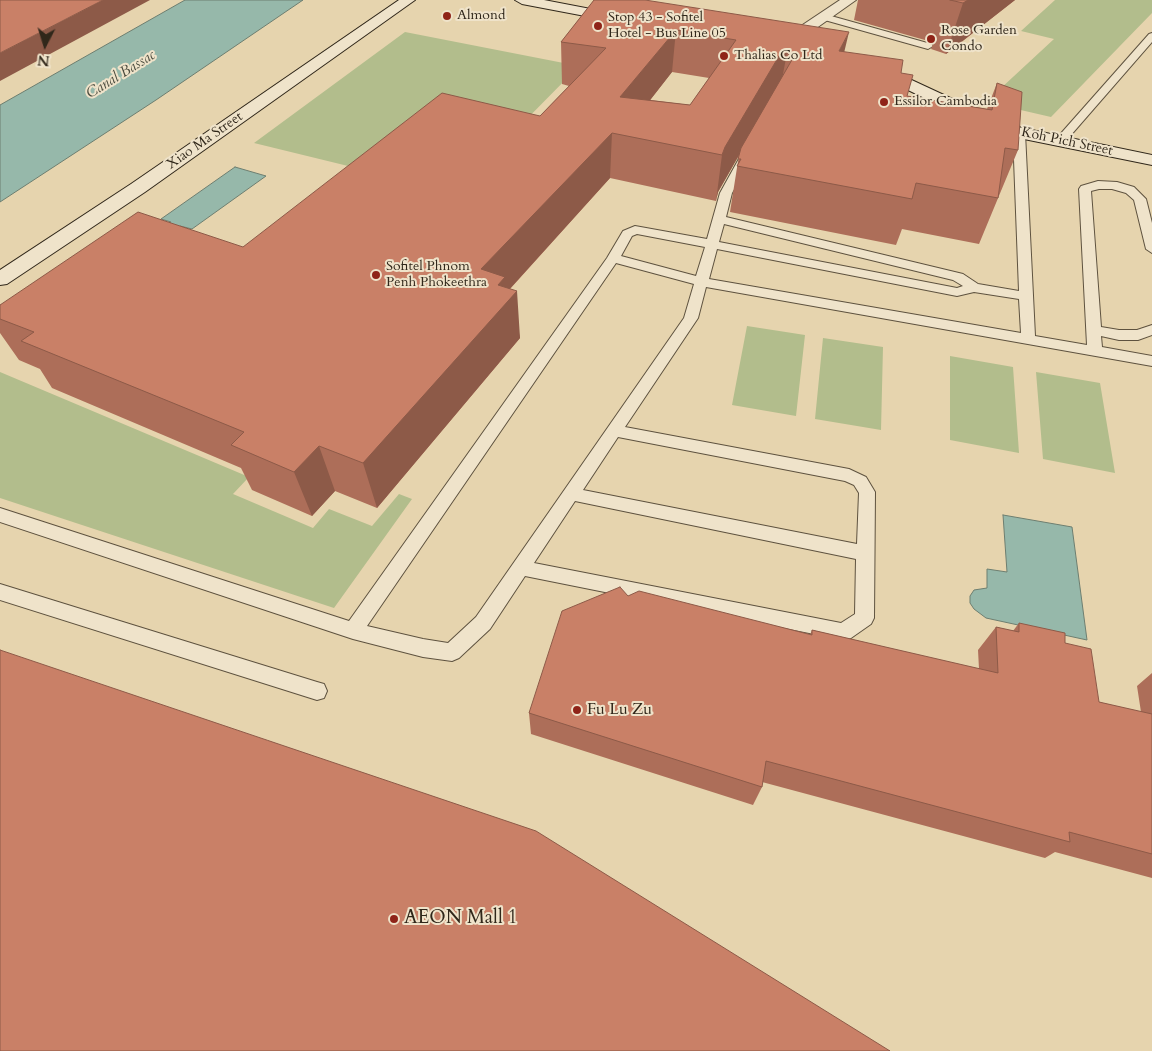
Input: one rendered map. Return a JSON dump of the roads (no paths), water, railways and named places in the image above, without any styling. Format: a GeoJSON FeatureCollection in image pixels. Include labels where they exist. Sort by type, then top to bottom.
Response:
{"type":"FeatureCollection","features":[{"type":"Feature","properties":{"kind":"street","name":"Xiao Ma Street"},"geometry":{"type":"LineString","coordinates":[[0,279],[138,188],[408,0]]}},
{"type":"Feature","properties":{"kind":"street"},"geometry":{"type":"LineString","coordinates":[[522,0],[638,21]]}},
{"type":"Feature","properties":{"kind":"street"},"geometry":{"type":"LineString","coordinates":[[802,31],[808,43],[799,49],[769,46],[781,38],[802,31],[849,0]]}},
{"type":"Feature","properties":{"kind":"street","name":"Koh Pich Street"},"geometry":{"type":"LineString","coordinates":[[862,64],[881,70],[996,126],[1019,134],[1152,160]]}},
{"type":"Feature","properties":{"kind":"lane"},"geometry":{"type":"LineString","coordinates":[[824,17],[928,46]]}},
{"type":"Feature","properties":{"kind":"lane"},"geometry":{"type":"LineString","coordinates":[[1060,142],[1152,36]]}},
{"type":"Feature","properties":{"kind":"lane"},"geometry":{"type":"LineString","coordinates":[[1019,134],[1028,340]]}},
{"type":"Feature","properties":{"kind":"lane"},"geometry":{"type":"LineString","coordinates":[[0,516],[354,631],[423,648],[452,652],[483,623],[691,318],[726,193],[754,142]]}},
{"type":"Feature","properties":{"kind":"lane"},"geometry":{"type":"LineString","coordinates":[[1095,351],[1085,189],[1098,184],[1113,185],[1130,190],[1140,199],[1152,249]]}},
{"type":"Feature","properties":{"kind":"lane"},"geometry":{"type":"LineString","coordinates":[[719,219],[958,277],[974,288]]}},
{"type":"Feature","properties":{"kind":"lane"},"geometry":{"type":"LineString","coordinates":[[354,631],[613,258],[627,234],[635,230],[957,292],[974,288],[1026,296]]}},
{"type":"Feature","properties":{"kind":"lane"},"geometry":{"type":"LineString","coordinates":[[613,258],[702,282],[1152,361]]}},
{"type":"Feature","properties":{"kind":"lane"},"geometry":{"type":"LineString","coordinates":[[1093,330],[1118,335],[1138,334],[1152,330]]}},
{"type":"Feature","properties":{"kind":"lane"},"geometry":{"type":"LineString","coordinates":[[521,568],[844,632],[864,618],[864,553],[867,492],[860,481],[849,475],[614,432]]}},
{"type":"Feature","properties":{"kind":"lane"},"geometry":{"type":"LineString","coordinates":[[571,494],[864,553]]}},
{"type":"Feature","properties":{"kind":"lane"},"geometry":{"type":"LineString","coordinates":[[0,592],[317,691]]}},
{"type":"Feature","properties":{"kind":"water","name":"Canal Bassac"},"geometry":{"type":"Polygon","coordinates":[[[185,0],[303,0],[156,100],[0,202],[0,105],[185,0]]]}},
{"type":"Feature","properties":{"kind":"water"},"geometry":{"type":"Polygon","coordinates":[[[235,167],[266,176],[192,229],[180,226],[174,232],[164,228],[171,222],[161,219],[235,167]]]}},
{"type":"Feature","properties":{"kind":"water"},"geometry":{"type":"Polygon","coordinates":[[[1003,515],[1072,527],[1087,640],[986,618],[974,609],[970,603],[970,596],[974,590],[987,588],[987,569],[1007,572],[1003,515]]]}},
{"type":"Feature","properties":{"kind":"place","name":"Almond"},"geometry":{"type":"Point","coordinates":[447,16]}},
{"type":"Feature","properties":{"kind":"place","name":"Stop 43 - Sofitel Hotel - Bus Line 05"},"geometry":{"type":"Point","coordinates":[598,26]}},
{"type":"Feature","properties":{"kind":"place","name":"Rose Garden Condo"},"geometry":{"type":"Point","coordinates":[931,39]}},
{"type":"Feature","properties":{"kind":"place","name":"Thalias Co Ltd"},"geometry":{"type":"Point","coordinates":[724,56]}},
{"type":"Feature","properties":{"kind":"place","name":"Essilor Cambodia"},"geometry":{"type":"Point","coordinates":[884,102]}},
{"type":"Feature","properties":{"kind":"place","name":"Sofitel Phnom Penh Phokeethra"},"geometry":{"type":"Point","coordinates":[376,275]}},
{"type":"Feature","properties":{"kind":"place","name":"Fu Lu Zu"},"geometry":{"type":"Point","coordinates":[577,710]}},
{"type":"Feature","properties":{"kind":"place","name":"AEON Mall 1"},"geometry":{"type":"Point","coordinates":[394,919]}}]}
